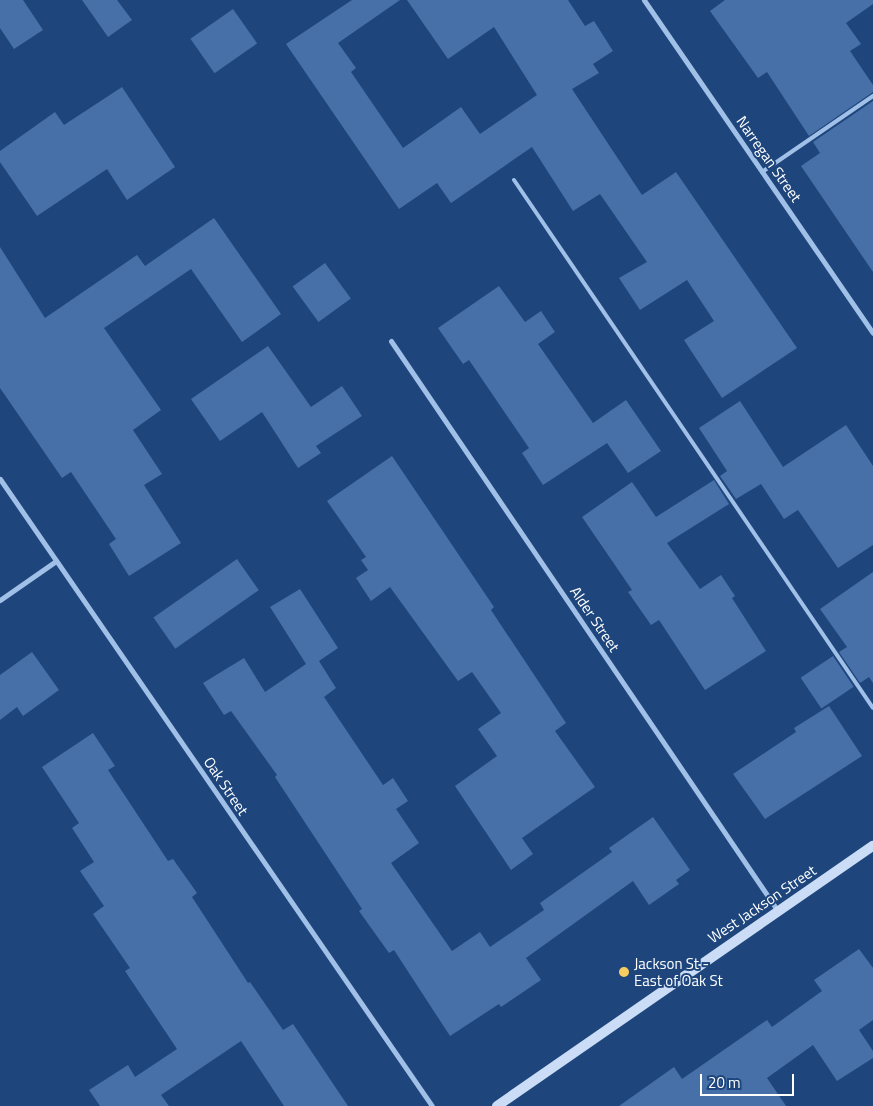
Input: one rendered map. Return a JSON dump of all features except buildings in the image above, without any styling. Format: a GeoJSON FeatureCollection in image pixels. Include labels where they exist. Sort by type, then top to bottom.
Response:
{"type":"FeatureCollection","features":[{"type":"Feature","properties":{"kind":"street","name":"Narregan Street"},"geometry":{"type":"LineString","coordinates":[[644,0],[873,333]]}},
{"type":"Feature","properties":{"kind":"street","name":"Alder Street"},"geometry":{"type":"LineString","coordinates":[[391,341],[778,911]]}},
{"type":"Feature","properties":{"kind":"street","name":"Oak Street"},"geometry":{"type":"LineString","coordinates":[[0,479],[432,1106]]}},
{"type":"Feature","properties":{"kind":"street"},"geometry":{"type":"LineString","coordinates":[[0,600],[56,561]]}},
{"type":"Feature","properties":{"kind":"street","name":"West Jackson Street"},"geometry":{"type":"LineString","coordinates":[[497,1106],[873,846]]}},
{"type":"Feature","properties":{"kind":"lane"},"geometry":{"type":"LineString","coordinates":[[762,172],[873,96]]}},
{"type":"Feature","properties":{"kind":"lane"},"geometry":{"type":"LineString","coordinates":[[514,180],[873,708]]}},
{"type":"Feature","properties":{"kind":"place","name":"Jackson St - East of Oak St"},"geometry":{"type":"Point","coordinates":[624,972]}}]}
